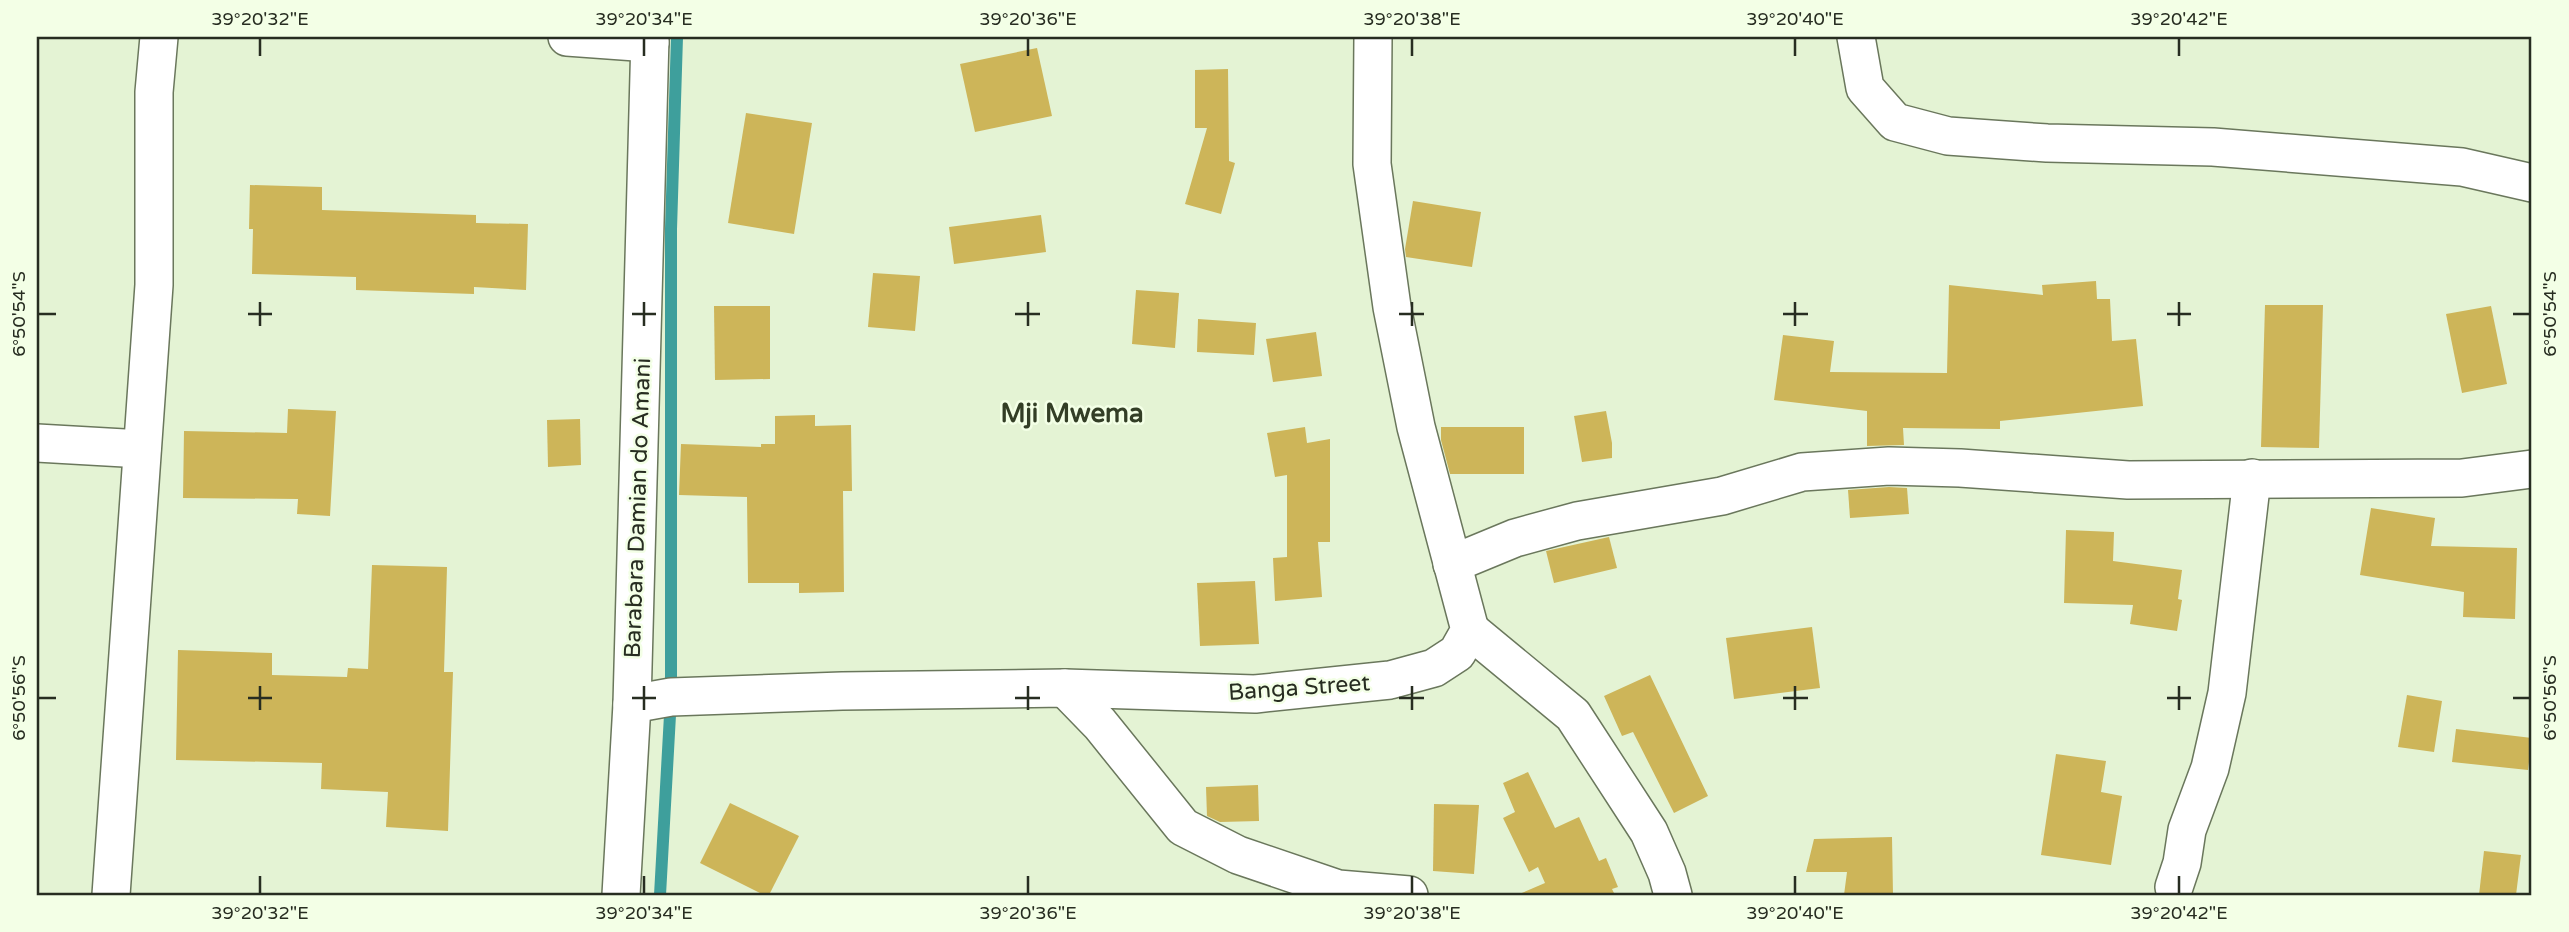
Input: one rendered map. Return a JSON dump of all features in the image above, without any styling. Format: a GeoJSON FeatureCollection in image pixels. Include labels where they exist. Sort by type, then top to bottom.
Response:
{"type":"FeatureCollection","features":[{"type":"Feature","properties":{"kind":"street"},"geometry":{"type":"LineString","coordinates":[[111,895],[154,285],[154,92],[159,37]]}},
{"type":"Feature","properties":{"kind":"street"},"geometry":{"type":"LineString","coordinates":[[567,37],[650,40]]}},
{"type":"Feature","properties":{"kind":"street"},"geometry":{"type":"LineString","coordinates":[[1373,37],[1372,164],[1392,307],[1416,427],[1470,630],[1573,715],[1648,832],[1667,873],[1673,895]]}},
{"type":"Feature","properties":{"kind":"street"},"geometry":{"type":"LineString","coordinates":[[1856,37],[1865,88],[1895,122],[1948,136],[2047,143],[2227,148],[2462,167],[2532,183]]}},
{"type":"Feature","properties":{"kind":"street","name":"Barabara Damian do Amani"},"geometry":{"type":"LineString","coordinates":[[621,895],[632,704],[650,40]]}},
{"type":"Feature","properties":{"kind":"street"},"geometry":{"type":"LineString","coordinates":[[37,443],[142,449]]}},
{"type":"Feature","properties":{"kind":"street"},"geometry":{"type":"LineString","coordinates":[[1452,564],[1515,538],[1577,520],[1722,496],[1802,472],[1889,466],[1960,468],[2128,480],[2462,478],[2532,469]]}},
{"type":"Feature","properties":{"kind":"street"},"geometry":{"type":"LineString","coordinates":[[2172,892],[2182,863],[2188,830],[2210,768],[2227,693],[2252,478]]}},
{"type":"Feature","properties":{"kind":"street","name":"Banga Street"},"geometry":{"type":"LineString","coordinates":[[632,704],[671,698],[842,691],[1065,688],[1255,694],[1390,680],[1434,668],[1457,653],[1470,630]]}},
{"type":"Feature","properties":{"kind":"street"},"geometry":{"type":"LineString","coordinates":[[1065,688],[1100,724],[1183,827],[1238,855],[1338,889],[1409,895]]}},
{"type":"Feature","properties":{"kind":"building"},"geometry":{"type":"Polygon","coordinates":[[[1037,48],[1052,116],[975,132],[960,64],[1037,48]]]}},
{"type":"Feature","properties":{"kind":"building"},"geometry":{"type":"Polygon","coordinates":[[[1228,69],[1229,161],[1235,163],[1221,214],[1185,204],[1207,128],[1195,128],[1195,70],[1228,69]]]}},
{"type":"Feature","properties":{"kind":"building"},"geometry":{"type":"Polygon","coordinates":[[[746,113],[812,123],[794,234],[728,223],[746,113]]]}},
{"type":"Feature","properties":{"kind":"building"},"geometry":{"type":"Polygon","coordinates":[[[250,185],[322,187],[322,210],[476,215],[476,223],[528,224],[526,290],[474,287],[474,294],[356,290],[356,277],[252,274],[250,185]]]}},
{"type":"Feature","properties":{"kind":"building"},"geometry":{"type":"Polygon","coordinates":[[[1413,201],[1481,212],[1472,267],[1406,257],[1413,201]]]}},
{"type":"Feature","properties":{"kind":"building"},"geometry":{"type":"Polygon","coordinates":[[[1041,215],[1046,252],[954,264],[949,227],[1041,215]]]}},
{"type":"Feature","properties":{"kind":"building"},"geometry":{"type":"Polygon","coordinates":[[[873,273],[920,276],[915,331],[868,327],[873,273]]]}},
{"type":"Feature","properties":{"kind":"building"},"geometry":{"type":"Polygon","coordinates":[[[2096,281],[2097,299],[2110,299],[2112,341],[2136,339],[2143,406],[2000,421],[2000,429],[1903,428],[1904,445],[1867,446],[1867,411],[1774,400],[1783,335],[1834,341],[1830,372],[1947,373],[1949,285],[2043,295],[2042,285],[2096,281]]]}},
{"type":"Feature","properties":{"kind":"building"},"geometry":{"type":"Polygon","coordinates":[[[1136,290],[1179,293],[1175,348],[1132,344],[1136,290]]]}},
{"type":"Feature","properties":{"kind":"building"},"geometry":{"type":"Polygon","coordinates":[[[2265,305],[2323,305],[2319,448],[2261,447],[2265,305]]]}},
{"type":"Feature","properties":{"kind":"building"},"geometry":{"type":"Polygon","coordinates":[[[714,306],[770,306],[770,379],[715,380],[714,306]]]}},
{"type":"Feature","properties":{"kind":"building"},"geometry":{"type":"Polygon","coordinates":[[[2491,306],[2507,384],[2462,393],[2446,314],[2491,306]]]}},
{"type":"Feature","properties":{"kind":"building"},"geometry":{"type":"Polygon","coordinates":[[[1198,319],[1256,323],[1254,355],[1197,352],[1198,319]]]}},
{"type":"Feature","properties":{"kind":"building"},"geometry":{"type":"Polygon","coordinates":[[[1316,332],[1322,376],[1273,382],[1266,339],[1316,332]]]}},
{"type":"Feature","properties":{"kind":"building"},"geometry":{"type":"Polygon","coordinates":[[[288,409],[336,411],[330,516],[297,514],[298,499],[183,498],[184,431],[287,433],[288,409]]]}},
{"type":"Feature","properties":{"kind":"building"},"geometry":{"type":"Polygon","coordinates":[[[1606,411],[1612,458],[1582,462],[1574,416],[1606,411]]]}},
{"type":"Feature","properties":{"kind":"building"},"geometry":{"type":"Polygon","coordinates":[[[815,415],[815,426],[851,425],[852,491],[843,491],[844,592],[799,593],[799,583],[748,583],[747,497],[679,495],[681,444],[761,447],[761,444],[775,444],[775,416],[815,415]]]}},
{"type":"Feature","properties":{"kind":"building"},"geometry":{"type":"Polygon","coordinates":[[[580,419],[581,465],[548,467],[547,420],[580,419]]]}},
{"type":"Feature","properties":{"kind":"building"},"geometry":{"type":"Polygon","coordinates":[[[1305,427],[1307,443],[1330,439],[1330,542],[1318,542],[1322,597],[1275,601],[1273,558],[1287,557],[1287,475],[1275,477],[1267,433],[1305,427]]]}},
{"type":"Feature","properties":{"kind":"building"},"geometry":{"type":"Polygon","coordinates":[[[1441,427],[1524,427],[1524,474],[1450,474],[1441,440],[1441,427]]]}},
{"type":"Feature","properties":{"kind":"building"},"geometry":{"type":"Polygon","coordinates":[[[1907,488],[1909,514],[1850,518],[1848,490],[1907,488]]]}},
{"type":"Feature","properties":{"kind":"building"},"geometry":{"type":"Polygon","coordinates":[[[2371,508],[2435,518],[2431,546],[2517,548],[2515,619],[2463,617],[2464,592],[2360,575],[2371,508]]]}},
{"type":"Feature","properties":{"kind":"building"},"geometry":{"type":"Polygon","coordinates":[[[2066,530],[2114,532],[2113,561],[2182,570],[2178,599],[2182,600],[2177,631],[2130,624],[2133,605],[2064,603],[2066,530]]]}},
{"type":"Feature","properties":{"kind":"building"},"geometry":{"type":"Polygon","coordinates":[[[1609,537],[1617,568],[1554,583],[1546,551],[1609,537]]]}},
{"type":"Feature","properties":{"kind":"building"},"geometry":{"type":"Polygon","coordinates":[[[372,565],[447,567],[444,672],[453,672],[448,831],[386,827],[388,792],[321,789],[322,763],[176,760],[178,650],[272,653],[272,675],[347,677],[348,668],[368,669],[372,565]]]}},
{"type":"Feature","properties":{"kind":"building"},"geometry":{"type":"Polygon","coordinates":[[[1255,581],[1259,644],[1200,646],[1197,583],[1255,581]]]}},
{"type":"Feature","properties":{"kind":"building"},"geometry":{"type":"Polygon","coordinates":[[[1812,627],[1820,688],[1734,699],[1726,638],[1812,627]]]}},
{"type":"Feature","properties":{"kind":"building"},"geometry":{"type":"Polygon","coordinates":[[[1650,675],[1708,796],[1674,813],[1633,732],[1622,736],[1604,696],[1650,675]]]}},
{"type":"Feature","properties":{"kind":"building"},"geometry":{"type":"Polygon","coordinates":[[[2407,695],[2442,701],[2434,752],[2398,747],[2407,695]]]}},
{"type":"Feature","properties":{"kind":"building"},"geometry":{"type":"Polygon","coordinates":[[[2456,729],[2532,738],[2528,770],[2452,762],[2456,729]]]}},
{"type":"Feature","properties":{"kind":"building"},"geometry":{"type":"Polygon","coordinates":[[[2056,754],[2106,761],[2101,792],[2122,796],[2111,865],[2041,855],[2056,754]]]}},
{"type":"Feature","properties":{"kind":"building"},"geometry":{"type":"Polygon","coordinates":[[[1528,772],[1555,828],[1579,817],[1599,861],[1606,858],[1618,887],[1612,889],[1615,895],[1517,895],[1545,883],[1538,867],[1529,872],[1503,818],[1515,812],[1503,783],[1528,772]]]}},
{"type":"Feature","properties":{"kind":"building"},"geometry":{"type":"Polygon","coordinates":[[[1258,785],[1259,821],[1220,822],[1207,816],[1206,787],[1258,785]]]}},
{"type":"Feature","properties":{"kind":"building"},"geometry":{"type":"Polygon","coordinates":[[[730,803],[799,836],[769,895],[764,895],[700,863],[730,803]]]}},
{"type":"Feature","properties":{"kind":"building"},"geometry":{"type":"Polygon","coordinates":[[[1434,804],[1479,805],[1474,874],[1433,871],[1434,804]]]}},
{"type":"Feature","properties":{"kind":"building"},"geometry":{"type":"Polygon","coordinates":[[[1892,837],[1893,895],[1844,895],[1847,872],[1806,872],[1814,839],[1892,837]]]}},
{"type":"Feature","properties":{"kind":"building"},"geometry":{"type":"Polygon","coordinates":[[[2484,851],[2521,855],[2516,895],[2479,895],[2484,851]]]}},
{"type":"Feature","properties":{"kind":"waterway"},"geometry":{"type":"LineString","coordinates":[[660,895],[671,697],[671,229],[677,37]]}},
{"type":"Feature","properties":{"kind":"district","name":"Mji Mwema"},"geometry":{"type":"Point","coordinates":[1072,413]}}]}
